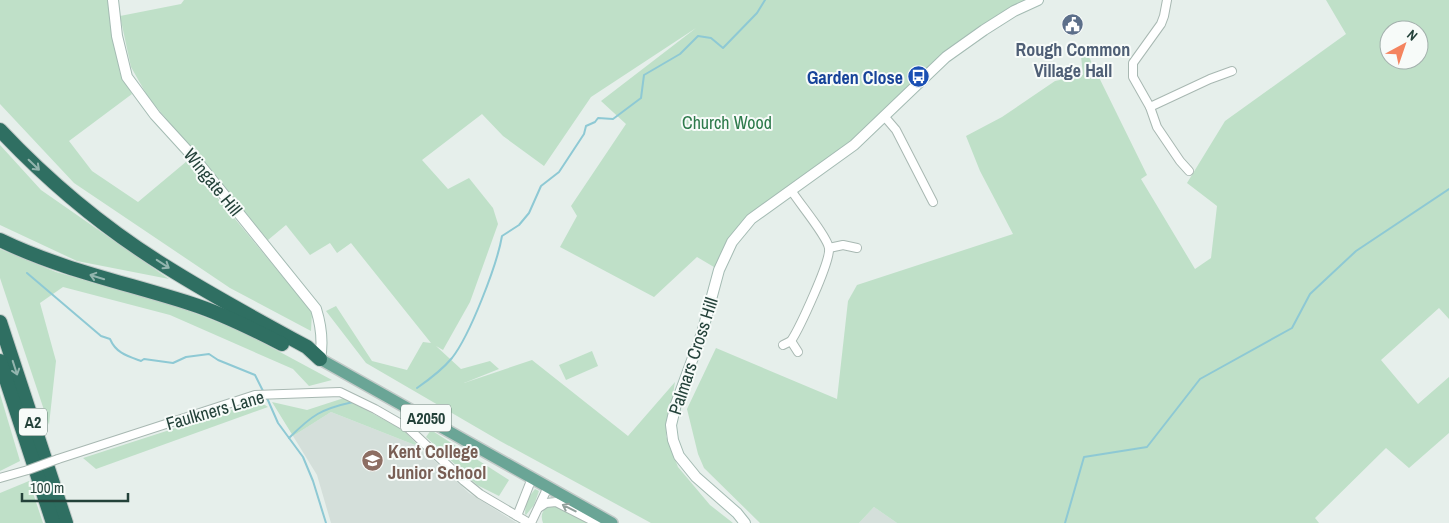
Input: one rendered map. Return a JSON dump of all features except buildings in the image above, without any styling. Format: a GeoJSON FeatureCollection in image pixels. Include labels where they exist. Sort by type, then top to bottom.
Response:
{"type":"FeatureCollection","features":[{"type":"Feature","properties":{"kind":"highway"},"geometry":{"type":"LineString","coordinates":[[0,130],[46,176],[120,235],[198,286],[307,348],[320,359]]}},
{"type":"Feature","properties":{"kind":"highway"},"geometry":{"type":"LineString","coordinates":[[0,240],[71,269],[207,310],[243,324],[304,355],[320,359]]}},
{"type":"Feature","properties":{"kind":"highway","name":"A2"},"geometry":{"type":"LineString","coordinates":[[0,322],[66,523]]}},
{"type":"Feature","properties":{"kind":"highway","name":"A2"},"geometry":{"type":"LineString","coordinates":[[0,362],[53,523]]}},
{"type":"Feature","properties":{"kind":"main road","name":"A2050"},"geometry":{"type":"LineString","coordinates":[[320,359],[612,523]]}},
{"type":"Feature","properties":{"kind":"street","name":"Wingate Hill"},"geometry":{"type":"LineString","coordinates":[[113,0],[117,36],[127,77],[155,115],[196,160],[316,310],[321,329],[320,359]]}},
{"type":"Feature","properties":{"kind":"street","name":"Palmars Cross Hill"},"geometry":{"type":"LineString","coordinates":[[745,523],[737,513],[696,477],[679,456],[673,440],[671,424],[676,404],[702,333],[724,256],[738,232],[751,219],[854,145],[918,82],[966,41],[1014,11],[1038,0]]}},
{"type":"Feature","properties":{"kind":"street"},"geometry":{"type":"LineString","coordinates":[[1167,0],[1161,24],[1138,55],[1132,69],[1133,77],[1150,107],[1157,127],[1189,172]]}},
{"type":"Feature","properties":{"kind":"street"},"geometry":{"type":"LineString","coordinates":[[1150,107],[1210,79],[1232,71]]}},
{"type":"Feature","properties":{"kind":"street"},"geometry":{"type":"LineString","coordinates":[[884,116],[896,130],[933,202]]}},
{"type":"Feature","properties":{"kind":"street"},"geometry":{"type":"LineString","coordinates":[[783,345],[792,341],[826,262],[829,248],[791,190]]}},
{"type":"Feature","properties":{"kind":"street"},"geometry":{"type":"LineString","coordinates":[[829,248],[843,245],[857,248]]}},
{"type":"Feature","properties":{"kind":"street"},"geometry":{"type":"LineString","coordinates":[[792,341],[798,352]]}},
{"type":"Feature","properties":{"kind":"street","name":"Faulkners Lane"},"geometry":{"type":"LineString","coordinates":[[0,478],[260,395],[340,392],[408,428],[480,494],[530,523],[548,487]]}},
{"type":"Feature","properties":{"kind":"street"},"geometry":{"type":"LineString","coordinates":[[517,516],[532,478]]}},
{"type":"Feature","properties":{"kind":"street"},"geometry":{"type":"LineString","coordinates":[[540,506],[556,502],[598,523]]}},
{"type":"Feature","properties":{"kind":"shaded area","name":"Kent College Junior School"},"geometry":{"type":"Polygon","coordinates":[[[331,412],[420,447],[469,493],[517,523],[331,523],[317,475],[293,436],[331,412]]]}},
{"type":"Feature","properties":{"kind":"shaded area"},"geometry":{"type":"Polygon","coordinates":[[[874,507],[897,523],[859,523],[874,507]]]}},
{"type":"Feature","properties":{"kind":"green space"},"geometry":{"type":"Polygon","coordinates":[[[0,0],[108,0],[120,73],[132,94],[69,141],[92,171],[138,202],[187,161],[312,312],[311,331],[230,288],[74,183],[0,104],[0,0]]]}},
{"type":"Feature","properties":{"kind":"green space","name":"Church Wood"},"geometry":{"type":"Polygon","coordinates":[[[184,0],[1038,0],[984,30],[854,145],[751,219],[719,270],[697,257],[654,297],[560,247],[577,216],[571,206],[626,124],[601,101],[696,28],[591,97],[544,166],[503,136],[482,114],[422,160],[448,189],[469,178],[493,208],[498,224],[470,302],[443,350],[436,346],[461,369],[490,361],[499,369],[464,383],[532,360],[628,436],[675,382],[666,436],[678,467],[710,505],[733,523],[651,523],[500,441],[366,363],[326,311],[336,306],[372,361],[407,370],[423,342],[431,343],[351,243],[337,253],[330,243],[310,255],[286,225],[268,240],[148,97],[131,67],[120,16],[181,4],[184,0]]]}},
{"type":"Feature","properties":{"kind":"green space"},"geometry":{"type":"Polygon","coordinates":[[[1326,0],[1449,0],[1449,319],[1439,308],[1381,360],[1418,404],[1449,377],[1449,433],[1409,468],[1386,448],[1315,518],[1319,523],[897,523],[874,507],[859,523],[760,523],[704,468],[698,454],[687,409],[716,348],[837,399],[848,301],[857,285],[1013,234],[980,171],[966,136],[1002,117],[1055,81],[1083,75],[1081,56],[1087,53],[1147,175],[1141,179],[1195,269],[1211,258],[1217,206],[1187,183],[1225,121],[1346,34],[1326,0]]]}},
{"type":"Feature","properties":{"kind":"green space"},"geometry":{"type":"Polygon","coordinates":[[[0,145],[41,190],[169,279],[77,261],[0,225],[0,145]]]}},
{"type":"Feature","properties":{"kind":"green space"},"geometry":{"type":"Polygon","coordinates":[[[0,249],[56,272],[174,305],[241,331],[332,380],[309,386],[293,369],[170,315],[63,287],[40,303],[56,361],[49,425],[0,278],[0,249]]]}},
{"type":"Feature","properties":{"kind":"green space"},"geometry":{"type":"Polygon","coordinates":[[[592,351],[598,366],[566,380],[559,365],[592,351]]]}},
{"type":"Feature","properties":{"kind":"green space"},"geometry":{"type":"Polygon","coordinates":[[[0,394],[20,461],[0,471],[0,394]]]}},
{"type":"Feature","properties":{"kind":"green space"},"geometry":{"type":"Polygon","coordinates":[[[344,398],[403,430],[420,447],[331,412],[293,436],[272,402],[307,410],[344,398]]]}},
{"type":"Feature","properties":{"kind":"green space"},"geometry":{"type":"Polygon","coordinates":[[[259,401],[268,407],[96,469],[83,458],[259,401]]]}},
{"type":"Feature","properties":{"kind":"green space"},"geometry":{"type":"Polygon","coordinates":[[[431,430],[509,480],[499,496],[477,485],[426,437],[431,430]]]}},
{"type":"Feature","properties":{"kind":"green space"},"geometry":{"type":"Polygon","coordinates":[[[29,481],[43,523],[0,523],[0,493],[29,481]]]}},
{"type":"Feature","properties":{"kind":"green space"},"geometry":{"type":"Polygon","coordinates":[[[535,489],[539,491],[534,505],[526,515],[526,501],[535,489]]]}},
{"type":"Feature","properties":{"kind":"green space"},"geometry":{"type":"Polygon","coordinates":[[[556,505],[589,523],[543,523],[542,513],[544,510],[556,505]]]}},
{"type":"Feature","properties":{"kind":"waterway"},"geometry":{"type":"LineString","coordinates":[[417,388],[431,378],[452,358],[467,333],[482,299],[495,264],[502,236],[519,225],[529,213],[541,186],[559,172],[584,134],[586,126],[595,122],[598,118],[613,119],[641,98],[644,75],[680,54],[698,36],[711,38],[723,48],[757,13],[765,0]]}},
{"type":"Feature","properties":{"kind":"waterway"},"geometry":{"type":"LineString","coordinates":[[1065,523],[1084,457],[1147,447],[1200,379],[1292,328],[1310,294],[1356,251],[1449,189]]}},
{"type":"Feature","properties":{"kind":"waterway"},"geometry":{"type":"LineString","coordinates":[[27,273],[101,336],[110,339],[115,348],[127,356],[141,361],[144,359],[173,363],[186,357],[209,354],[218,360],[255,375],[263,391]]}},
{"type":"Feature","properties":{"kind":"waterway"},"geometry":{"type":"LineString","coordinates":[[267,398],[278,423],[303,457],[313,481],[326,523]]}},
{"type":"Feature","properties":{"kind":"waterway"},"geometry":{"type":"LineString","coordinates":[[289,438],[311,418],[325,410],[353,402]]}},
{"type":"Feature","properties":{"kind":"place","name":"Rough Common Village Hall"},"geometry":{"type":"Point","coordinates":[1073,24]}},
{"type":"Feature","properties":{"kind":"place","name":"Garden Close"},"geometry":{"type":"Point","coordinates":[919,77]}},
{"type":"Feature","properties":{"kind":"place","name":"Kent College Junior School"},"geometry":{"type":"Point","coordinates":[372,461]}}]}
